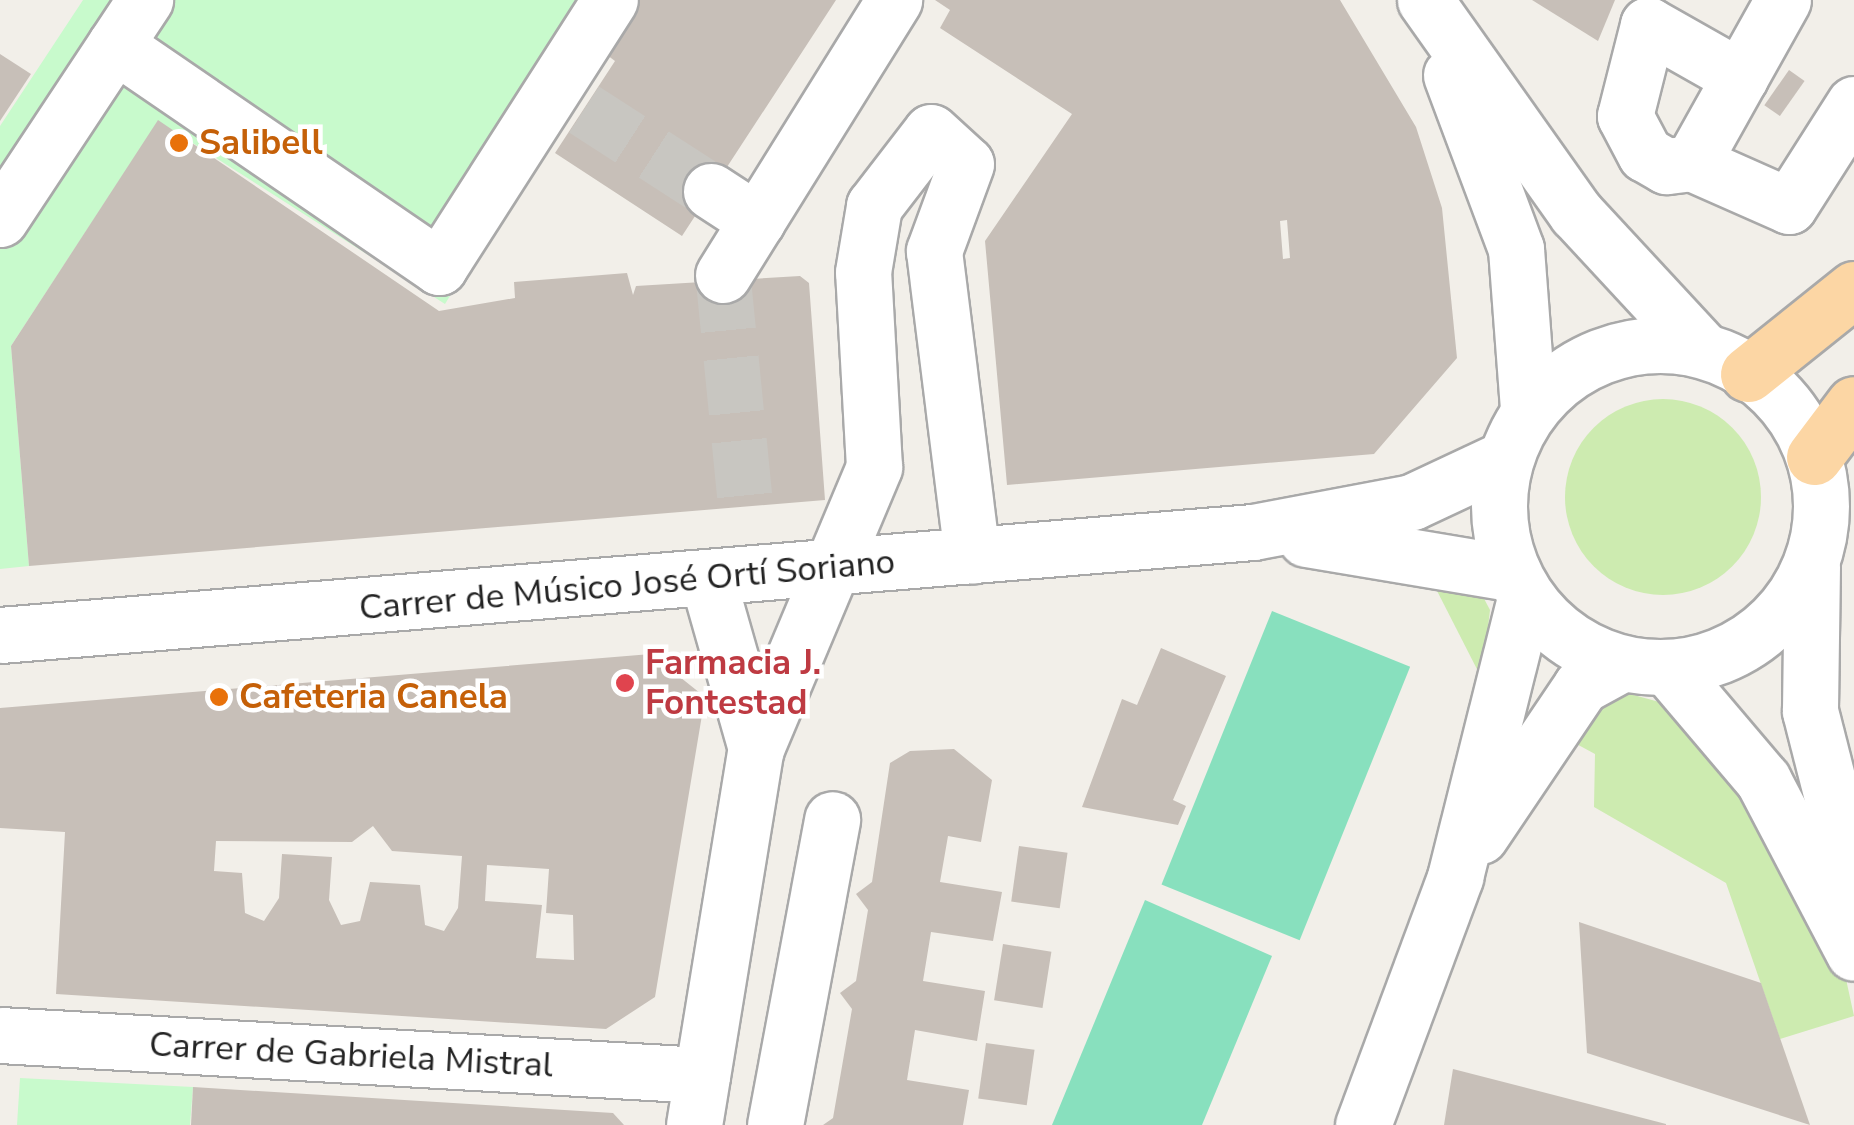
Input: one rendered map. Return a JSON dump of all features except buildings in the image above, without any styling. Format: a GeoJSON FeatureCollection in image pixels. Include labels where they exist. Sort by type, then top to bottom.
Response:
{"type":"FeatureCollection","features":[{"type":"Feature","properties":{"kind":"main road"},"geometry":{"type":"LineString","coordinates":[[1748,374],[1854,289]]}},
{"type":"Feature","properties":{"kind":"main road"},"geometry":{"type":"LineString","coordinates":[[1814,456],[1854,404]]}},
{"type":"Feature","properties":{"kind":"street"},"geometry":{"type":"LineString","coordinates":[[0,218],[145,0]]}},
{"type":"Feature","properties":{"kind":"street"},"geometry":{"type":"LineString","coordinates":[[115,45],[439,267],[568,99],[610,0]]}},
{"type":"Feature","properties":{"kind":"street"},"geometry":{"type":"LineString","coordinates":[[723,276],[894,0]]}},
{"type":"Feature","properties":{"kind":"street"},"geometry":{"type":"LineString","coordinates":[[1416,0],[1516,249],[1528,410]]}},
{"type":"Feature","properties":{"kind":"street"},"geometry":{"type":"LineString","coordinates":[[1425,0],[1576,213],[1701,348],[1779,396],[1814,456],[1822,524],[1812,566],[1810,711],[1854,884]]}},
{"type":"Feature","properties":{"kind":"street"},"geometry":{"type":"LineString","coordinates":[[1692,163],[1783,0]]}},
{"type":"Feature","properties":{"kind":"street"},"geometry":{"type":"LineString","coordinates":[[1740,78],[1647,13],[1625,116],[1645,154],[1666,166],[1692,163],[1789,206],[1854,104]]}},
{"type":"Feature","properties":{"kind":"street"},"geometry":{"type":"LineString","coordinates":[[698,1100],[756,748],[826,568],[874,467],[863,272],[874,206],[931,132],[966,164],[934,251],[972,556]]}},
{"type":"Feature","properties":{"kind":"street"},"geometry":{"type":"LineString","coordinates":[[711,191],[757,221]]}},
{"type":"Feature","properties":{"kind":"street"},"geometry":{"type":"LineString","coordinates":[[1701,348],[1656,344],[1584,363],[1528,410],[1504,459],[1496,516],[1517,586],[1570,644],[1645,666],[1762,780],[1854,952]]}},
{"type":"Feature","properties":{"kind":"street","name":"Carrer de Músico José Ortí Soriano"},"geometry":{"type":"LineString","coordinates":[[0,635],[708,580],[1253,532],[1412,502],[1504,459]]}},
{"type":"Feature","properties":{"kind":"street","name":"Carrer de Músico José Ortí Soriano"},"geometry":{"type":"LineString","coordinates":[[1253,532],[1517,586]]}},
{"type":"Feature","properties":{"kind":"street"},"geometry":{"type":"LineString","coordinates":[[1455,877],[1542,736],[1581,686],[1645,666],[1716,657],[1754,634],[1812,566]]}},
{"type":"Feature","properties":{"kind":"street"},"geometry":{"type":"LineString","coordinates":[[708,580],[756,748]]}},
{"type":"Feature","properties":{"kind":"street"},"geometry":{"type":"LineString","coordinates":[[1363,1125],[1455,877],[1517,586]]}},
{"type":"Feature","properties":{"kind":"street"},"geometry":{"type":"LineString","coordinates":[[775,1125],[806,931],[832,819]]}},
{"type":"Feature","properties":{"kind":"street"},"geometry":{"type":"LineString","coordinates":[[728,918],[806,931]]}},
{"type":"Feature","properties":{"kind":"street","name":"Carrer de Gabriela Mistral"},"geometry":{"type":"LineString","coordinates":[[0,1035],[698,1100]]}},
{"type":"Feature","properties":{"kind":"green space"},"geometry":{"type":"Polygon","coordinates":[[[83,0],[631,0],[445,304],[158,121],[11,346],[29,566],[0,569],[0,126],[83,0]]]}},
{"type":"Feature","properties":{"kind":"green space"},"geometry":{"type":"Polygon","coordinates":[[[1663,399],[1700,407],[1732,428],[1753,460],[1761,497],[1753,534],[1732,566],[1700,587],[1663,595],[1626,587],[1594,566],[1573,534],[1565,497],[1573,460],[1594,428],[1626,407],[1663,399]]]}},
{"type":"Feature","properties":{"kind":"green space"},"geometry":{"type":"Polygon","coordinates":[[[1433,583],[1480,591],[1490,610],[1482,679],[1433,583]]]}},
{"type":"Feature","properties":{"kind":"green space"},"geometry":{"type":"Polygon","coordinates":[[[1272,611],[1410,667],[1300,940],[1161,885],[1272,611]]]}},
{"type":"Feature","properties":{"kind":"green space"},"geometry":{"type":"Polygon","coordinates":[[[1619,691],[1663,703],[1770,836],[1846,979],[1854,1016],[1780,1039],[1726,883],[1594,807],[1595,754],[1558,734],[1619,691]]]}},
{"type":"Feature","properties":{"kind":"green space"},"geometry":{"type":"Polygon","coordinates":[[[1145,900],[1272,956],[1202,1125],[1052,1125],[1145,900]]]}},
{"type":"Feature","properties":{"kind":"green space"},"geometry":{"type":"Polygon","coordinates":[[[20,1078],[193,1087],[190,1125],[17,1125],[20,1078]]]}},
{"type":"Feature","properties":{"kind":"tunnel"},"geometry":{"type":"LineString","coordinates":[[584,109],[711,191]]}},
{"type":"Feature","properties":{"kind":"tunnel"},"geometry":{"type":"LineString","coordinates":[[723,275],[745,501]]}},
{"type":"Feature","properties":{"kind":"place","name":"Salibell"},"geometry":{"type":"Point","coordinates":[179,143]}},
{"type":"Feature","properties":{"kind":"place","name":"Farmacia J. Fontestad"},"geometry":{"type":"Point","coordinates":[625,683]}},
{"type":"Feature","properties":{"kind":"place","name":"Cafeteria Canela"},"geometry":{"type":"Point","coordinates":[219,697]}}]}
